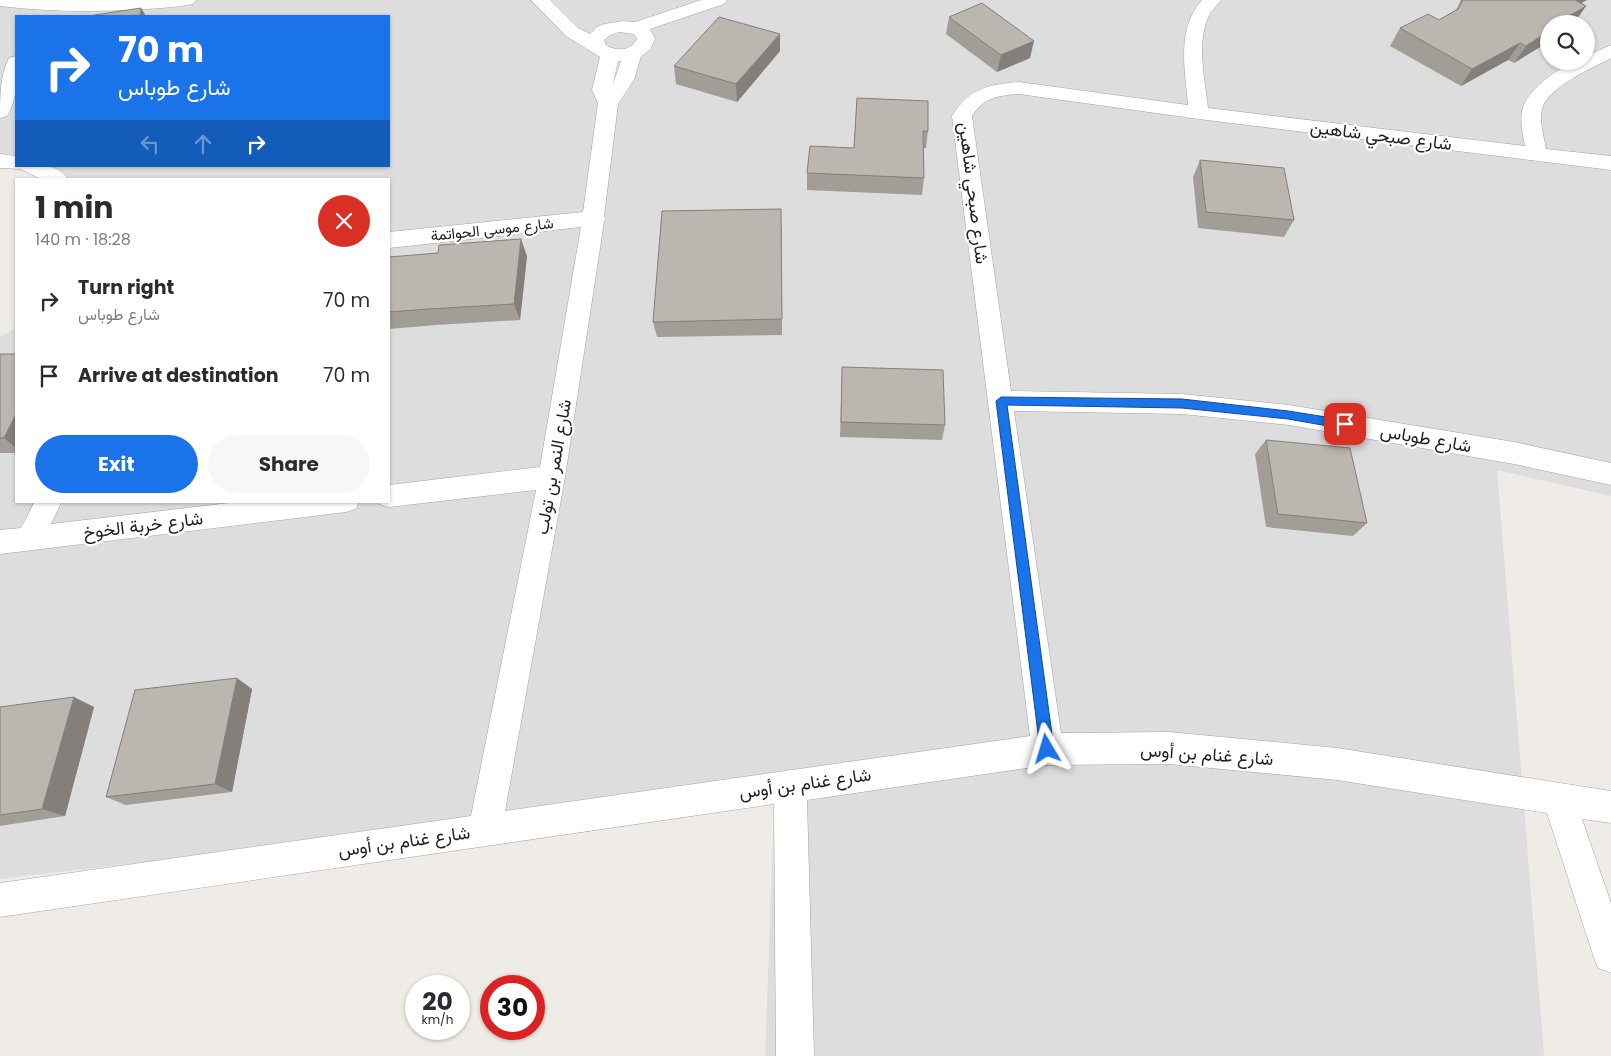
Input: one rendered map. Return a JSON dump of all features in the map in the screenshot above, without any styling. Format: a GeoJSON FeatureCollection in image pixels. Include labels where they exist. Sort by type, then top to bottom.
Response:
{"type":"FeatureCollection","features":[{"type":"Feature","properties":{"kind":"street"},"geometry":{"type":"LineString","coordinates":[[0,1],[32,7],[89,6],[187,0]]}},
{"type":"Feature","properties":{"kind":"street"},"geometry":{"type":"LineString","coordinates":[[546,5],[578,22],[609,28],[623,26],[641,34],[679,22],[694,9],[718,0]]}},
{"type":"Feature","properties":{"kind":"street"},"geometry":{"type":"LineString","coordinates":[[1199,113],[1194,63],[1196,24],[1206,4],[1212,0]]}},
{"type":"Feature","properties":{"kind":"street"},"geometry":{"type":"LineString","coordinates":[[546,5],[572,32],[602,50],[621,55],[632,53],[642,47],[641,34]]}},
{"type":"Feature","properties":{"kind":"street"},"geometry":{"type":"LineString","coordinates":[[602,50],[597,35],[609,28]]}},
{"type":"Feature","properties":{"kind":"street","name":"شارع النمر بن تولب"},"geometry":{"type":"LineString","coordinates":[[485,829],[552,477],[595,218],[608,103],[602,90],[602,50]]}},
{"type":"Feature","properties":{"kind":"street"},"geometry":{"type":"LineString","coordinates":[[1537,154],[1531,119],[1532,107],[1537,97],[1553,84],[1611,51]]}},
{"type":"Feature","properties":{"kind":"street"},"geometry":{"type":"LineString","coordinates":[[608,103],[621,90],[627,78],[632,53]]}},
{"type":"Feature","properties":{"kind":"street"},"geometry":{"type":"LineString","coordinates":[[0,112],[15,65]]}},
{"type":"Feature","properties":{"kind":"street","name":"شارع صبحي شاهين"},"geometry":{"type":"LineString","coordinates":[[1047,749],[962,116],[968,105],[980,96],[998,90],[1019,88],[1199,113],[1611,163]]}},
{"type":"Feature","properties":{"kind":"street"},"geometry":{"type":"LineString","coordinates":[[0,161],[15,163]]}},
{"type":"Feature","properties":{"kind":"street"},"geometry":{"type":"LineString","coordinates":[[33,167],[56,178]]}},
{"type":"Feature","properties":{"kind":"street","name":"شارع موسى الحواتمة"},"geometry":{"type":"LineString","coordinates":[[390,240],[595,218]]}},
{"type":"Feature","properties":{"kind":"street","name":"شارع طوباس"},"geometry":{"type":"LineString","coordinates":[[1001,401],[1182,404],[1288,415],[1514,453],[1611,474]]}},
{"type":"Feature","properties":{"kind":"street"},"geometry":{"type":"LineString","coordinates":[[390,496],[552,477]]}},
{"type":"Feature","properties":{"kind":"street"},"geometry":{"type":"LineString","coordinates":[[30,538],[48,503]]}},
{"type":"Feature","properties":{"kind":"street","name":"شارع خربة الخوخ"},"geometry":{"type":"LineString","coordinates":[[0,542],[329,503]]}},
{"type":"Feature","properties":{"kind":"street","name":"شارع غنام بن أوس"},"geometry":{"type":"LineString","coordinates":[[0,900],[1047,749],[1169,748],[1337,764],[1611,807]]}},
{"type":"Feature","properties":{"kind":"street"},"geometry":{"type":"LineString","coordinates":[[790,785],[795,1056]]}},
{"type":"Feature","properties":{"kind":"street"},"geometry":{"type":"LineString","coordinates":[[1559,799],[1611,955]]}},
{"type":"Feature","properties":{"kind":"shaded area"},"geometry":{"type":"Polygon","coordinates":[[[0,0],[1611,0],[1611,496],[1497,470],[1544,1056],[765,1056],[775,788],[0,879],[0,337],[15,329],[15,503],[390,503],[390,178],[49,178],[23,167],[390,167],[390,15],[15,15],[15,164],[0,157],[0,0]]]}},
{"type":"Feature","properties":{"kind":"building"},"geometry":{"type":"Polygon","coordinates":[[[1463,0],[1575,0],[1586,6],[1571,15],[1540,15],[1540,37],[1526,46],[1520,43],[1472,69],[1400,28],[1428,14],[1439,20],[1458,9],[1463,0]]]}},
{"type":"Feature","properties":{"kind":"building"},"geometry":{"type":"Polygon","coordinates":[[[982,3],[1034,41],[1001,55],[949,17],[982,3]]]}},
{"type":"Feature","properties":{"kind":"building"},"geometry":{"type":"Polygon","coordinates":[[[141,8],[140,15],[95,15],[141,8]]]}},
{"type":"Feature","properties":{"kind":"building"},"geometry":{"type":"Polygon","coordinates":[[[719,17],[780,34],[736,84],[674,66],[719,17]]]}},
{"type":"Feature","properties":{"kind":"building"},"geometry":{"type":"Polygon","coordinates":[[[857,98],[928,101],[928,131],[923,131],[924,178],[807,173],[810,146],[854,148],[857,98]]]}},
{"type":"Feature","properties":{"kind":"building"},"geometry":{"type":"Polygon","coordinates":[[[1200,160],[1284,168],[1294,220],[1206,212],[1200,160]]]}},
{"type":"Feature","properties":{"kind":"building"},"geometry":{"type":"Polygon","coordinates":[[[781,209],[782,319],[653,322],[662,211],[781,209]]]}},
{"type":"Feature","properties":{"kind":"building"},"geometry":{"type":"Polygon","coordinates":[[[521,239],[514,304],[390,312],[390,257],[438,253],[439,245],[521,239]]]}},
{"type":"Feature","properties":{"kind":"building"},"geometry":{"type":"Polygon","coordinates":[[[0,354],[15,354],[15,416],[4,438],[0,438],[0,354]]]}},
{"type":"Feature","properties":{"kind":"building"},"geometry":{"type":"Polygon","coordinates":[[[842,367],[943,370],[945,425],[841,422],[842,367]]]}},
{"type":"Feature","properties":{"kind":"building"},"geometry":{"type":"Polygon","coordinates":[[[1266,440],[1350,448],[1367,523],[1278,514],[1266,440]]]}},
{"type":"Feature","properties":{"kind":"building"},"geometry":{"type":"Polygon","coordinates":[[[237,678],[215,784],[106,797],[135,690],[237,678]]]}},
{"type":"Feature","properties":{"kind":"building"},"geometry":{"type":"Polygon","coordinates":[[[74,697],[42,809],[0,815],[0,707],[74,697]]]}},
{"type":"Feature","properties":{"kind":"route"},"geometry":{"type":"LineString","coordinates":[[1047,749],[1001,401],[1182,404],[1288,415],[1345,424]]}}]}
